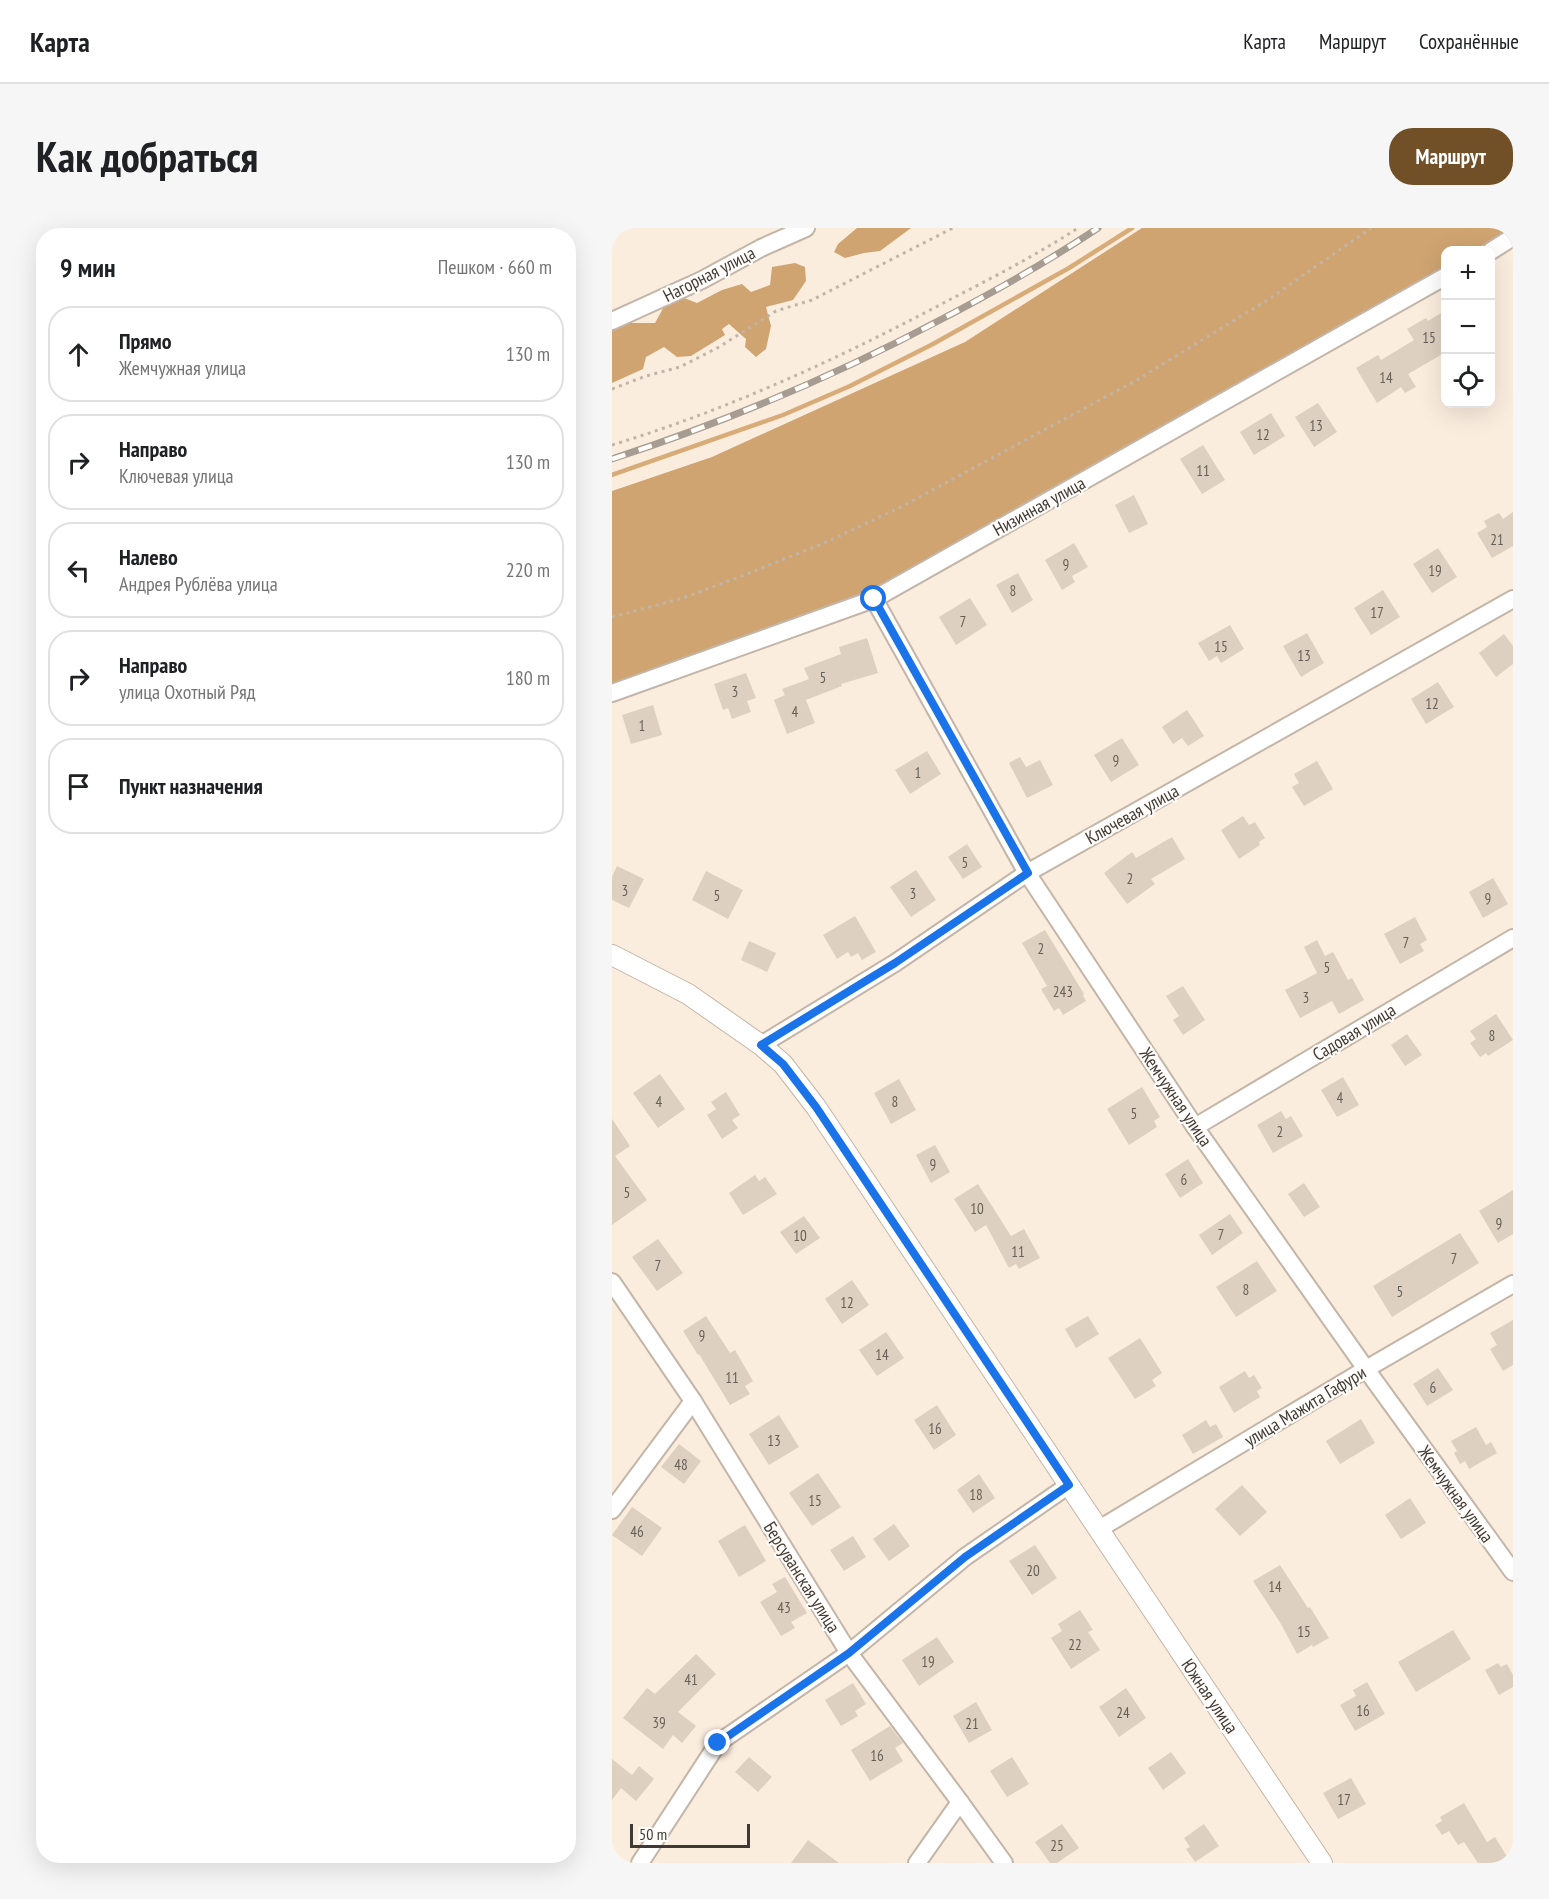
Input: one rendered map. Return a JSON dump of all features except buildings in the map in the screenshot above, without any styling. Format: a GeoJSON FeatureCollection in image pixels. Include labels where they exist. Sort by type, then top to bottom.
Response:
{"type":"FeatureCollection","features":[{"type":"Feature","properties":{"kind":"street","name":"Нагорная улица"},"geometry":{"type":"LineString","coordinates":[[612,321],[702,280],[761,248],[806,228]]}},
{"type":"Feature","properties":{"kind":"street"},"geometry":{"type":"LineString","coordinates":[[1495,248],[1513,237]]}},
{"type":"Feature","properties":{"kind":"street","name":"Низинная улица"},"geometry":{"type":"LineString","coordinates":[[612,693],[874,599],[1441,279]]}},
{"type":"Feature","properties":{"kind":"street","name":"Жемчужная улица"},"geometry":{"type":"LineString","coordinates":[[874,599],[1028,873],[1195,1127],[1513,1572]]}},
{"type":"Feature","properties":{"kind":"street","name":"Ключевая улица"},"geometry":{"type":"LineString","coordinates":[[761,1045],[895,963],[1028,873],[1513,599]]}},
{"type":"Feature","properties":{"kind":"street","name":"Садовая улица"},"geometry":{"type":"LineString","coordinates":[[1195,1127],[1513,938]]}},
{"type":"Feature","properties":{"kind":"street","name":"Южная улица"},"geometry":{"type":"LineString","coordinates":[[612,955],[688,994],[761,1045],[783,1064],[816,1107],[1322,1863]]}},
{"type":"Feature","properties":{"kind":"street","name":"Берсуванская улица"},"geometry":{"type":"LineString","coordinates":[[612,1282],[693,1401],[849,1653],[1004,1863]]}},
{"type":"Feature","properties":{"kind":"street","name":"улица Мажита Гафури"},"geometry":{"type":"LineString","coordinates":[[1099,1529],[1513,1284]]}},
{"type":"Feature","properties":{"kind":"street"},"geometry":{"type":"LineString","coordinates":[[612,1510],[693,1401]]}},
{"type":"Feature","properties":{"kind":"street"},"geometry":{"type":"LineString","coordinates":[[640,1863],[718,1743],[849,1653],[965,1557],[1069,1485]]}},
{"type":"Feature","properties":{"kind":"street"},"geometry":{"type":"LineString","coordinates":[[917,1863],[960,1802]]}},
{"type":"Feature","properties":{"kind":"path"},"geometry":{"type":"LineString","coordinates":[[612,389],[646,376],[681,367],[720,347],[776,311],[812,300],[953,228]]}},
{"type":"Feature","properties":{"kind":"path"},"geometry":{"type":"LineString","coordinates":[[612,445],[730,403],[821,365],[979,285],[1078,228]]}},
{"type":"Feature","properties":{"kind":"path"},"geometry":{"type":"LineString","coordinates":[[612,617],[683,598],[734,579],[822,544],[899,508],[1137,380],[1276,294],[1371,228]]}},
{"type":"Feature","properties":{"kind":"shaded area"},"geometry":{"type":"Polygon","coordinates":[[[857,228],[911,228],[880,251],[845,258],[834,252],[838,244],[857,228]]]}},
{"type":"Feature","properties":{"kind":"shaded area"},"geometry":{"type":"Polygon","coordinates":[[[1142,228],[1511,228],[1482,246],[1441,246],[1441,270],[1242,389],[906,576],[612,689],[612,491],[712,457],[965,342],[1142,228]]]}},
{"type":"Feature","properties":{"kind":"shaded area"},"geometry":{"type":"Polygon","coordinates":[[[795,263],[805,267],[806,281],[793,300],[766,307],[771,326],[766,349],[756,357],[745,347],[746,339],[729,324],[722,329],[725,335],[691,356],[677,357],[664,347],[646,357],[643,369],[612,383],[612,327],[620,323],[655,323],[666,303],[679,296],[697,303],[722,290],[742,284],[751,292],[770,285],[772,267],[795,263]]]}},
{"type":"Feature","properties":{"kind":"waterway"},"geometry":{"type":"LineString","coordinates":[[612,475],[783,415],[850,386],[933,344],[1069,268],[1132,228]]}},
{"type":"Feature","properties":{"kind":"railway"},"geometry":{"type":"LineString","coordinates":[[612,459],[738,414],[900,341],[1000,288],[1098,228]]}},
{"type":"Feature","properties":{"kind":"route"},"geometry":{"type":"LineString","coordinates":[[718,1743],[849,1653],[965,1557],[1069,1485],[816,1107],[783,1064],[761,1045],[895,963],[1028,873],[874,599]]}}]}
